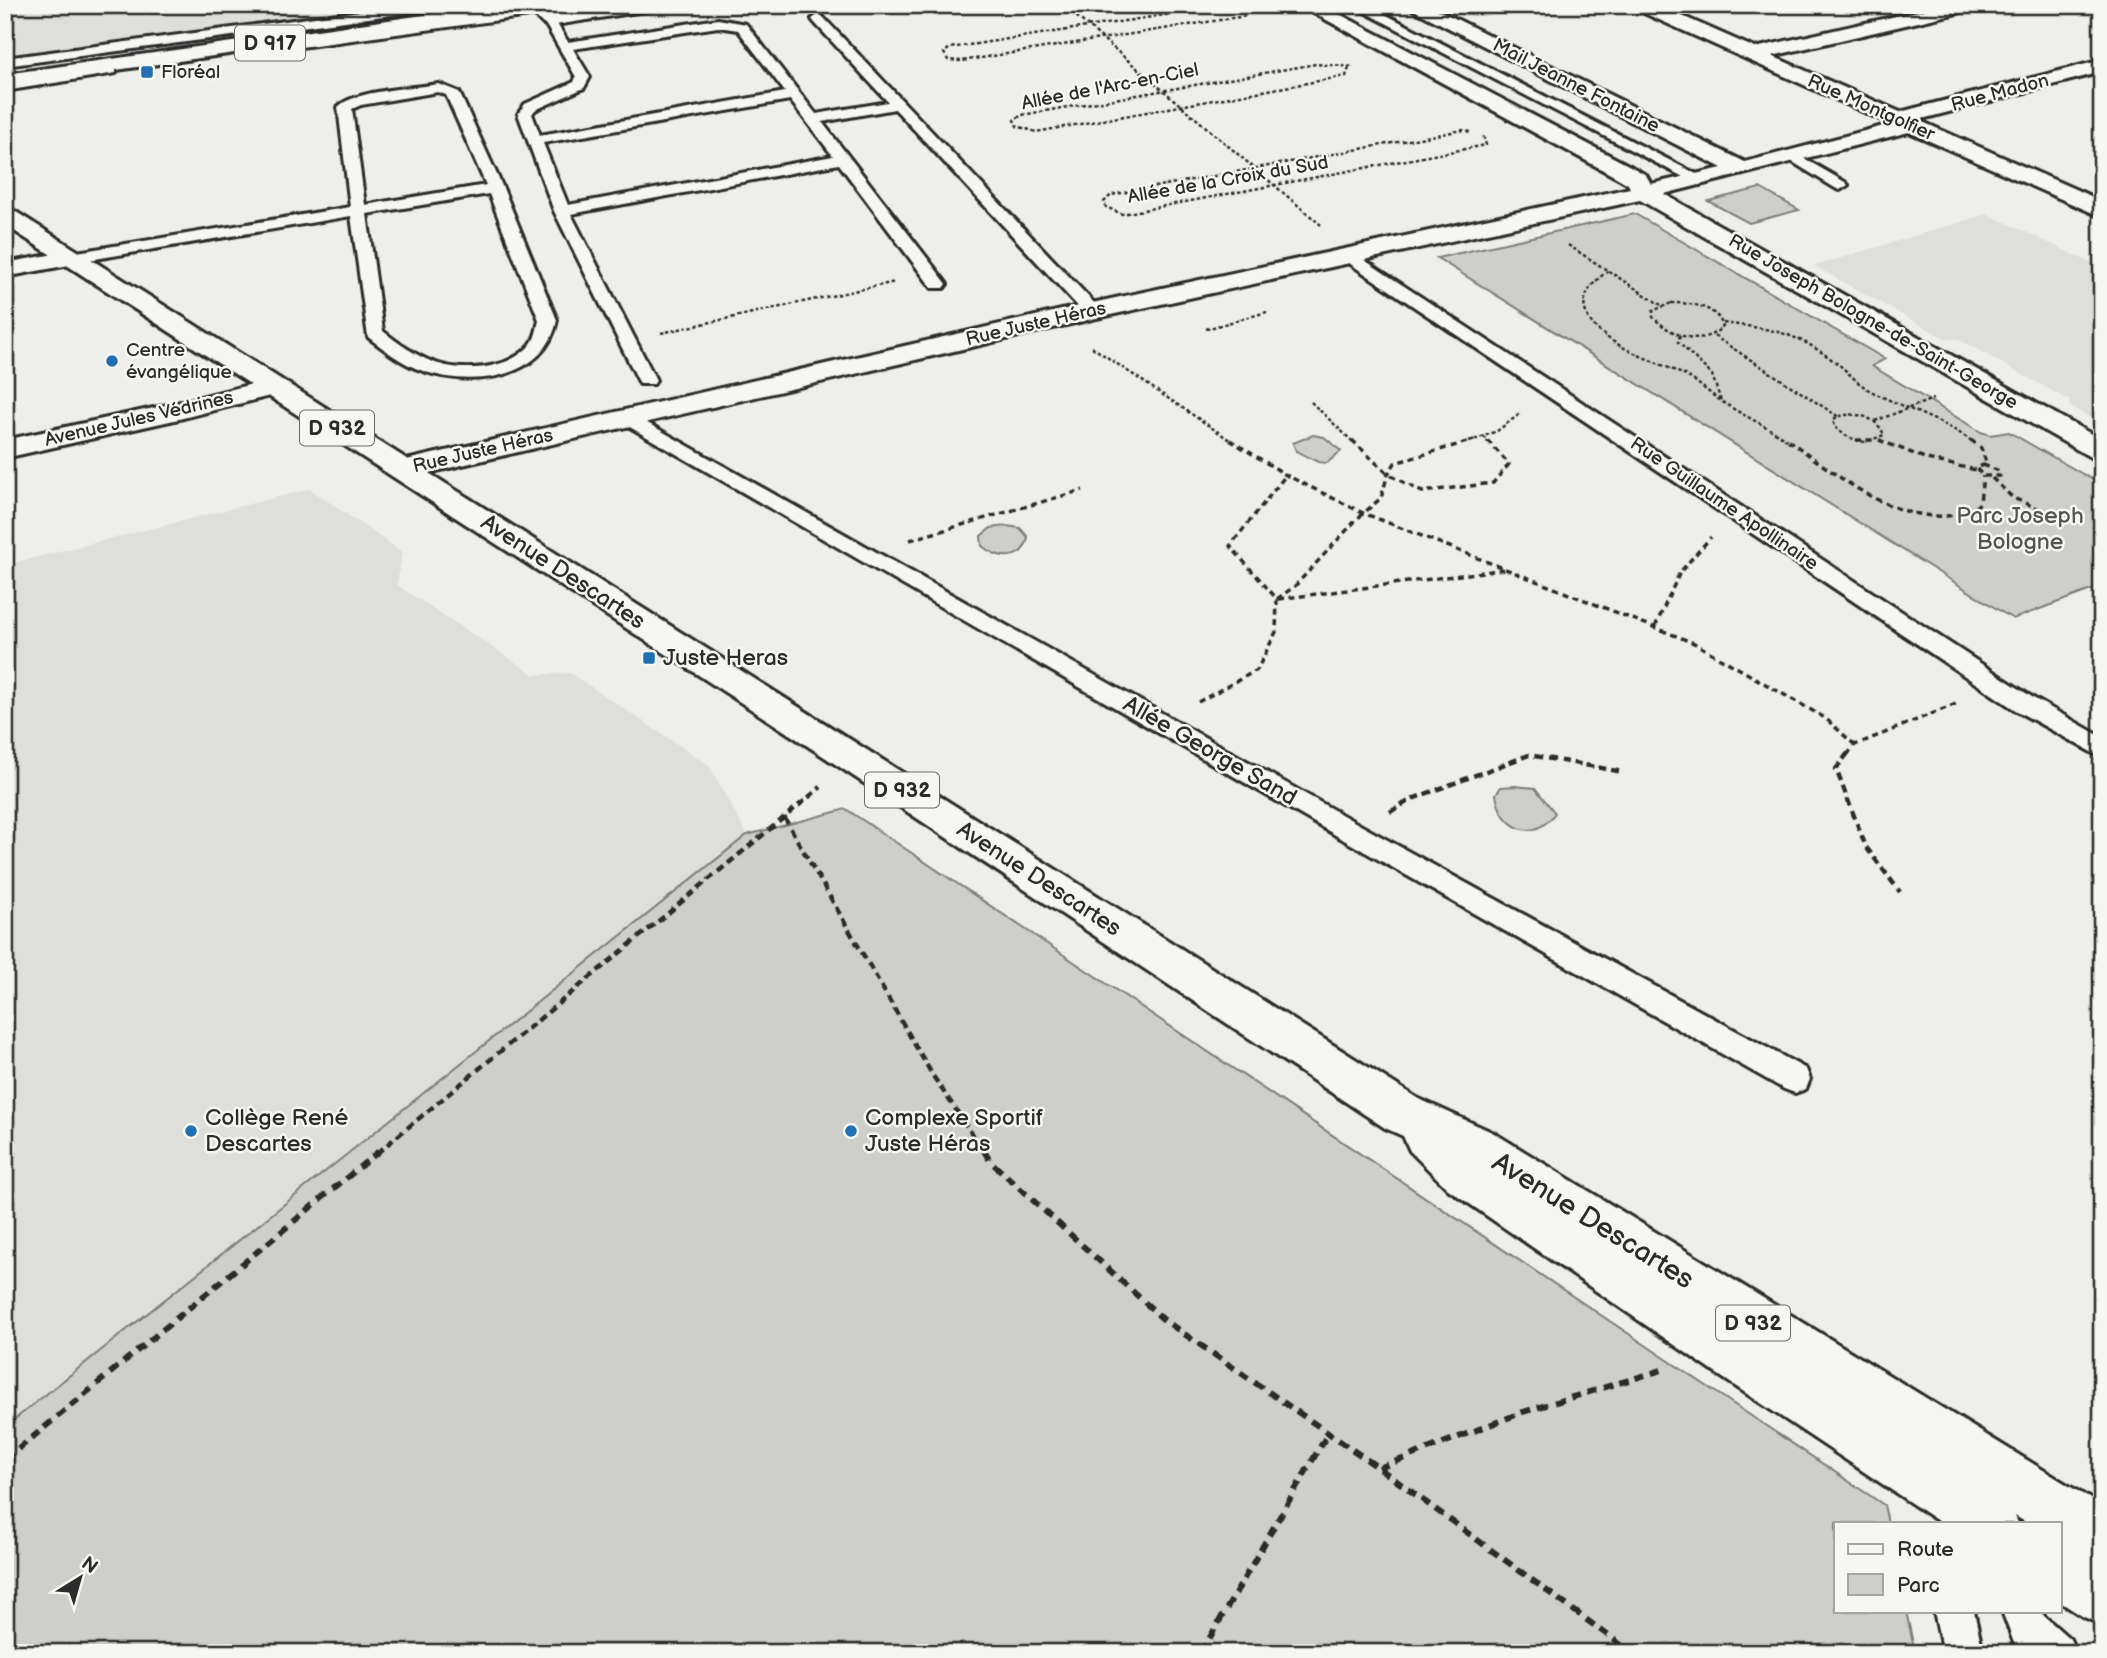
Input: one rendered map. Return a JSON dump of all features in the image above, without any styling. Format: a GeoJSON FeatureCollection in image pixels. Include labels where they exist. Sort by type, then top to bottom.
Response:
{"type":"FeatureCollection","features":[{"type":"Feature","properties":{"kind":"street","name":"D 917"},"geometry":{"type":"LineString","coordinates":[[5,69],[478,5]]}},
{"type":"Feature","properties":{"kind":"street"},"geometry":{"type":"LineString","coordinates":[[539,10],[650,5]]}},
{"type":"Feature","properties":{"kind":"street"},"geometry":{"type":"LineString","coordinates":[[1308,5],[1624,172],[1638,180],[1643,192]]}},
{"type":"Feature","properties":{"kind":"street","name":"Mail Jeanne Fontaine"},"geometry":{"type":"LineString","coordinates":[[1413,5],[1740,168]]}},
{"type":"Feature","properties":{"kind":"street","name":"Rue Montgolfier"},"geometry":{"type":"LineString","coordinates":[[1641,5],[2102,211]]}},
{"type":"Feature","properties":{"kind":"street"},"geometry":{"type":"LineString","coordinates":[[1751,55],[1970,5]]}},
{"type":"Feature","properties":{"kind":"street","name":"D 917"},"geometry":{"type":"LineString","coordinates":[[5,80],[539,10]]}},
{"type":"Feature","properties":{"kind":"street","name":"Rue Madon"},"geometry":{"type":"LineString","coordinates":[[1791,155],[2102,66]]}},
{"type":"Feature","properties":{"kind":"street","name":"Rue Juste Héras"},"geometry":{"type":"LineString","coordinates":[[402,470],[1056,319],[1700,180],[1791,155]]}},
{"type":"Feature","properties":{"kind":"street"},"geometry":{"type":"LineString","coordinates":[[2068,196],[2102,185]]}},
{"type":"Feature","properties":{"kind":"street","name":"Rue Joseph Bologne-de-Saint-George"},"geometry":{"type":"LineString","coordinates":[[1643,192],[2102,452]]}},
{"type":"Feature","properties":{"kind":"street","name":"Avenue Descartes"},"geometry":{"type":"LineString","coordinates":[[5,215],[1401,1113],[1478,1148],[1749,1320],[2102,1538]]}},
{"type":"Feature","properties":{"kind":"street"},"geometry":{"type":"LineString","coordinates":[[5,270],[71,258]]}},
{"type":"Feature","properties":{"kind":"street","name":"Avenue Jules Védrines"},"geometry":{"type":"LineString","coordinates":[[5,449],[180,411],[272,387]]}},
{"type":"Feature","properties":{"kind":"street","name":"Avenue Descartes"},"geometry":{"type":"LineString","coordinates":[[1401,1113],[1465,1173],[1732,1354],[1933,1503],[1987,1522]]}},
{"type":"Feature","properties":{"kind":"street"},"geometry":{"type":"LineString","coordinates":[[2062,1570],[2102,1596]]}},
{"type":"Feature","properties":{"kind":"lane"},"geometry":{"type":"LineString","coordinates":[[5,62],[436,5]]}},
{"type":"Feature","properties":{"kind":"lane"},"geometry":{"type":"LineString","coordinates":[[5,87],[581,5]]}},
{"type":"Feature","properties":{"kind":"lane"},"geometry":{"type":"LineString","coordinates":[[1357,5],[1700,180]]}},
{"type":"Feature","properties":{"kind":"lane"},"geometry":{"type":"LineString","coordinates":[[539,10],[583,77],[579,85],[530,107],[525,114],[562,211],[647,380]]}},
{"type":"Feature","properties":{"kind":"lane"},"geometry":{"type":"LineString","coordinates":[[818,19],[1092,311]]}},
{"type":"Feature","properties":{"kind":"lane"},"geometry":{"type":"LineString","coordinates":[[565,46],[718,23],[742,27],[934,279]]}},
{"type":"Feature","properties":{"kind":"lane"},"geometry":{"type":"LineString","coordinates":[[439,88],[452,92],[495,188],[548,320],[546,339],[532,354],[504,367],[485,372],[460,374],[434,369],[400,354],[374,333],[345,107],[357,101],[439,88]]}},
{"type":"Feature","properties":{"kind":"lane"},"geometry":{"type":"LineString","coordinates":[[535,140],[794,95]]}},
{"type":"Feature","properties":{"kind":"lane"},"geometry":{"type":"LineString","coordinates":[[812,119],[900,104]]}},
{"type":"Feature","properties":{"kind":"lane"},"geometry":{"type":"LineString","coordinates":[[1791,155],[1840,185]]}},
{"type":"Feature","properties":{"kind":"lane"},"geometry":{"type":"LineString","coordinates":[[562,211],[842,159]]}},
{"type":"Feature","properties":{"kind":"lane"},"geometry":{"type":"LineString","coordinates":[[71,258],[495,188]]}},
{"type":"Feature","properties":{"kind":"lane","name":"Rue Guillaume Apollinaire"},"geometry":{"type":"LineString","coordinates":[[1349,255],[2026,705],[2102,749]]}},
{"type":"Feature","properties":{"kind":"lane","name":"Allée George Sand"},"geometry":{"type":"LineString","coordinates":[[628,418],[1353,833],[1795,1079]]}},
{"type":"Feature","properties":{"kind":"lane"},"geometry":{"type":"LineString","coordinates":[[1954,1612],[1963,1653]]}},
{"type":"Feature","properties":{"kind":"lane"},"geometry":{"type":"LineString","coordinates":[[2022,1612],[2028,1629],[2056,1653]]}},
{"type":"Feature","properties":{"kind":"path"},"geometry":{"type":"LineString","coordinates":[[1063,5],[1337,239],[1349,255]]}},
{"type":"Feature","properties":{"kind":"path"},"geometry":{"type":"LineString","coordinates":[[1247,10],[1245,16],[962,61],[948,60],[944,53],[950,48],[1210,8],[1232,6],[1247,10],[1270,5]]}},
{"type":"Feature","properties":{"kind":"path","name":"Allée de l'Arc-en-Ciel"},"geometry":{"type":"LineString","coordinates":[[1349,68],[1346,76],[1036,132],[1017,126],[1014,120],[1022,115],[1315,64],[1349,68],[1406,57]]}},
{"type":"Feature","properties":{"kind":"path","name":"Allée de la Croix du Sud"},"geometry":{"type":"LineString","coordinates":[[1463,130],[1483,135],[1486,145],[1275,186],[1122,214],[1106,207],[1104,202],[1111,195],[1463,130]]}},
{"type":"Feature","properties":{"kind":"path"},"geometry":{"type":"LineString","coordinates":[[1525,217],[1662,305]]}},
{"type":"Feature","properties":{"kind":"path"},"geometry":{"type":"LineString","coordinates":[[1608,271],[1595,280],[1585,296],[1586,317],[1604,335],[1685,375],[1721,401],[1772,429],[1846,483],[1897,508],[1926,517],[1943,518],[1967,514],[1979,504],[1984,494],[1983,476]]}},
{"type":"Feature","properties":{"kind":"path"},"geometry":{"type":"LineString","coordinates":[[627,340],[934,279]]}},
{"type":"Feature","properties":{"kind":"path"},"geometry":{"type":"LineString","coordinates":[[1723,323],[1720,332],[1713,335],[1680,335],[1667,330],[1653,317],[1653,311],[1671,303],[1695,305],[1717,315],[1723,323],[1771,328],[1795,336],[1836,362],[1850,377],[1870,390],[1970,439],[1981,448],[1987,465]]}},
{"type":"Feature","properties":{"kind":"path"},"geometry":{"type":"LineString","coordinates":[[1206,329],[1253,318],[1277,307]]}},
{"type":"Feature","properties":{"kind":"path"},"geometry":{"type":"LineString","coordinates":[[1056,319],[1181,409],[1286,475],[1363,513],[1694,643],[1825,719],[1855,745]]}},
{"type":"Feature","properties":{"kind":"path"},"geometry":{"type":"LineString","coordinates":[[1680,335],[1678,342],[1706,367],[1717,382],[1721,389],[1721,401]]}},
{"type":"Feature","properties":{"kind":"path"},"geometry":{"type":"LineString","coordinates":[[1713,335],[1839,417]]}},
{"type":"Feature","properties":{"kind":"path"},"geometry":{"type":"LineString","coordinates":[[1277,599],[1295,586],[1363,513],[1381,498],[1388,474],[1395,463],[1483,436],[1515,420],[1523,411],[1556,392]]}},
{"type":"Feature","properties":{"kind":"path"},"geometry":{"type":"LineString","coordinates":[[1875,421],[1929,401]]}},
{"type":"Feature","properties":{"kind":"path"},"geometry":{"type":"LineString","coordinates":[[1311,402],[1388,474],[1422,492],[1493,482],[1509,464],[1483,436]]}},
{"type":"Feature","properties":{"kind":"path"},"geometry":{"type":"LineString","coordinates":[[1879,440],[1884,430],[1875,421],[1858,415],[1839,417],[1833,422],[1841,434],[1864,442],[1879,440],[1927,459],[1976,470],[1983,476],[1992,478],[2013,498],[2053,514]]}},
{"type":"Feature","properties":{"kind":"path"},"geometry":{"type":"LineString","coordinates":[[1976,470],[1980,465],[1987,465],[2001,474],[1992,478]]}},
{"type":"Feature","properties":{"kind":"path"},"geometry":{"type":"LineString","coordinates":[[1163,724],[1257,670],[1276,632],[1277,599],[1230,546],[1286,475]]}},
{"type":"Feature","properties":{"kind":"path"},"geometry":{"type":"LineString","coordinates":[[870,556],[928,533],[1083,490]]}},
{"type":"Feature","properties":{"kind":"path"},"geometry":{"type":"LineString","coordinates":[[1655,627],[1680,572],[1717,530],[1742,516]]}},
{"type":"Feature","properties":{"kind":"path"},"geometry":{"type":"LineString","coordinates":[[1277,599],[1507,569]]}},
{"type":"Feature","properties":{"kind":"path"},"geometry":{"type":"LineString","coordinates":[[1900,892],[1866,847],[1836,769],[1855,745],[2002,687]]}},
{"type":"Feature","properties":{"kind":"path"},"geometry":{"type":"LineString","coordinates":[[1353,833],[1412,799],[1529,755],[1623,772]]}},
{"type":"Feature","properties":{"kind":"path"},"geometry":{"type":"LineString","coordinates":[[5,1460],[854,759]]}},
{"type":"Feature","properties":{"kind":"path"},"geometry":{"type":"LineString","coordinates":[[784,817],[933,1076],[990,1161],[1164,1320],[1327,1435],[1379,1468],[1633,1653]]}},
{"type":"Feature","properties":{"kind":"path"},"geometry":{"type":"LineString","coordinates":[[1379,1468],[1523,1412],[1645,1374],[1732,1354]]}},
{"type":"Feature","properties":{"kind":"path"},"geometry":{"type":"LineString","coordinates":[[1201,1653],[1327,1435]]}},
{"type":"Feature","properties":{"kind":"shaded area"},"geometry":{"type":"Polygon","coordinates":[[[5,5],[418,5],[5,60],[5,5]]]}},
{"type":"Feature","properties":{"kind":"shaded area"},"geometry":{"type":"Polygon","coordinates":[[[1988,214],[2102,268],[2102,424],[2069,406],[2070,401],[1958,339],[1946,339],[1814,266],[1988,214]]]}},
{"type":"Feature","properties":{"kind":"shaded area","name":"Collège René Descartes"},"geometry":{"type":"Polygon","coordinates":[[[310,489],[402,552],[397,585],[535,675],[570,673],[709,765],[747,835],[5,1427],[5,565],[310,489]]]}},
{"type":"Feature","properties":{"kind":"green space"},"geometry":{"type":"Polygon","coordinates":[[[1760,188],[1799,210],[1749,223],[1708,201],[1760,188]]]}},
{"type":"Feature","properties":{"kind":"green space","name":"Parc Joseph Bologne"},"geometry":{"type":"Polygon","coordinates":[[[1635,214],[1885,359],[1872,366],[1981,432],[1990,435],[2009,432],[2102,485],[2102,586],[2013,619],[1437,258],[1635,214]]]}},
{"type":"Feature","properties":{"kind":"green space"},"geometry":{"type":"Polygon","coordinates":[[[1313,435],[1324,437],[1341,451],[1327,463],[1318,462],[1296,451],[1293,443],[1313,435]]]}},
{"type":"Feature","properties":{"kind":"green space"},"geometry":{"type":"Polygon","coordinates":[[[991,528],[1020,528],[1028,537],[1021,551],[1015,555],[1002,556],[982,546],[981,536],[991,528]]]}},
{"type":"Feature","properties":{"kind":"green space"},"geometry":{"type":"Polygon","coordinates":[[[1501,787],[1535,788],[1555,813],[1546,823],[1528,830],[1511,823],[1504,815],[1496,794],[1501,787]]]}},
{"type":"Feature","properties":{"kind":"green space","name":"Complexe Sportif Juste Héras"},"geometry":{"type":"Polygon","coordinates":[[[846,809],[1884,1505],[1888,1522],[1834,1522],[1834,1612],[1906,1612],[1915,1653],[5,1653],[5,1427],[747,835],[846,809]]]}},
{"type":"Feature","properties":{"kind":"place","name":"Floréal"},"geometry":{"type":"Point","coordinates":[147,72]}},
{"type":"Feature","properties":{"kind":"place","name":"Centre évangélique"},"geometry":{"type":"Point","coordinates":[112,361]}},
{"type":"Feature","properties":{"kind":"place","name":"Juste Heras"},"geometry":{"type":"Point","coordinates":[649,658]}},
{"type":"Feature","properties":{"kind":"place","name":"Collège René Descartes"},"geometry":{"type":"Point","coordinates":[191,1131]}},
{"type":"Feature","properties":{"kind":"place","name":"Complexe Sportif Juste Héras"},"geometry":{"type":"Point","coordinates":[851,1131]}}]}
